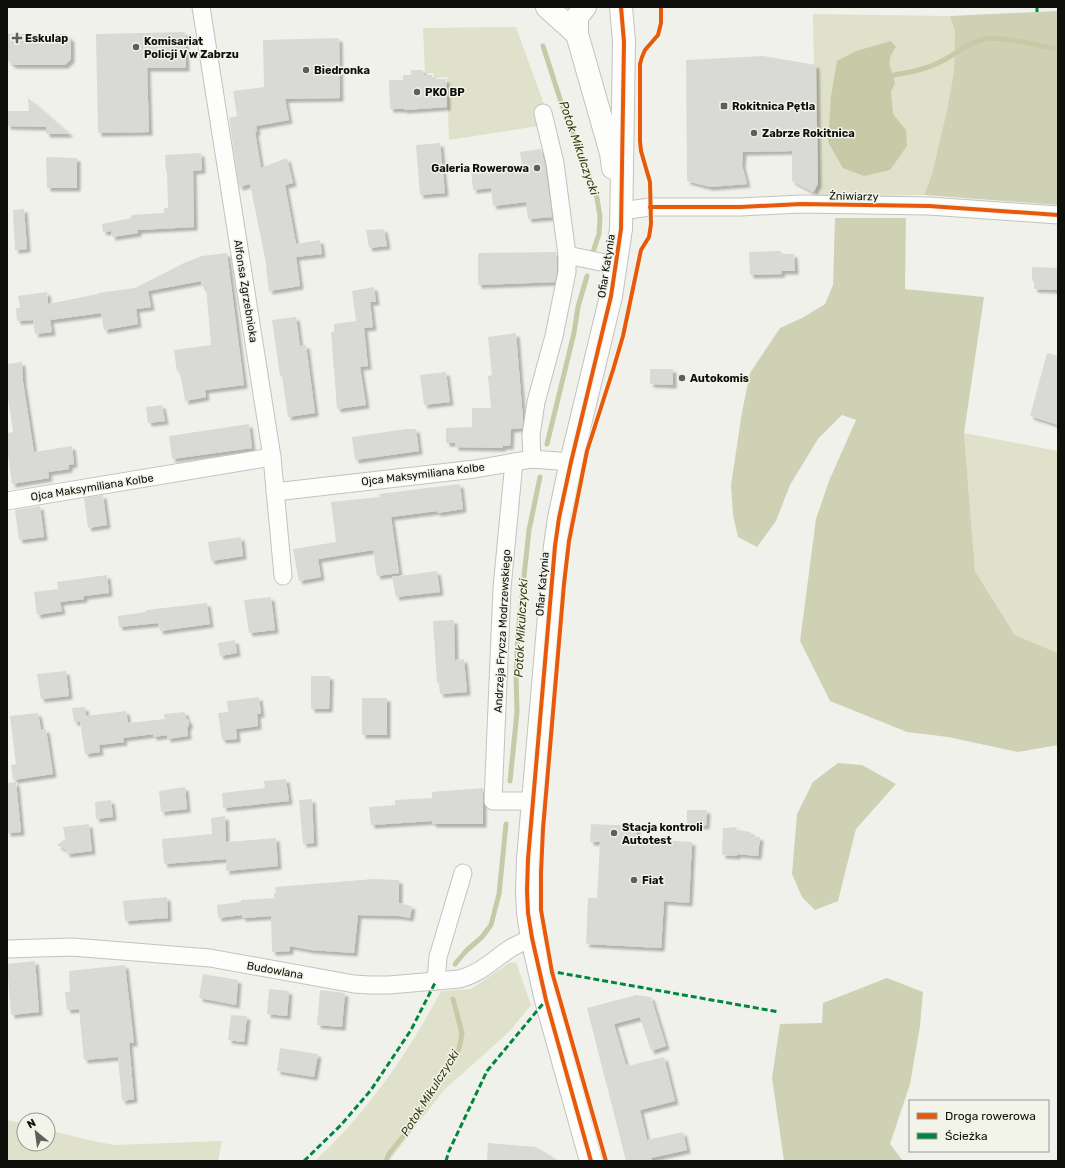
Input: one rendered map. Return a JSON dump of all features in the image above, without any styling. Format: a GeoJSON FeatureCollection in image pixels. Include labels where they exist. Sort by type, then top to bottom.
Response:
{"type":"FeatureCollection","features":[{"type":"Feature","properties":{"kind":"street","name":"Alfonsa Zgrzebnioka"},"geometry":{"type":"LineString","coordinates":[[201,7],[272,457],[283,576]]}},
{"type":"Feature","properties":{"kind":"street"},"geometry":{"type":"LineString","coordinates":[[547,7],[577,34]]}},
{"type":"Feature","properties":{"kind":"street","name":"Ofiar Katynia"},"geometry":{"type":"LineString","coordinates":[[585,7],[577,17],[577,34],[611,153],[621,211]]}},
{"type":"Feature","properties":{"kind":"street","name":"Ofiar Katynia"},"geometry":{"type":"LineString","coordinates":[[591,1161],[546,1000],[532,938],[528,913],[527,891],[533,802],[555,546],[559,518],[571,462],[611,296],[620,229],[624,42],[621,7]]}},
{"type":"Feature","properties":{"kind":"street"},"geometry":{"type":"LineString","coordinates":[[532,460],[531,435],[536,402],[554,336],[567,272],[567,254],[555,163],[543,112]]}},
{"type":"Feature","properties":{"kind":"street","name":"Żniwiarzy"},"geometry":{"type":"LineString","coordinates":[[621,211],[650,207],[740,207],[801,204],[929,206],[1058,215]]}},
{"type":"Feature","properties":{"kind":"street"},"geometry":{"type":"LineString","coordinates":[[567,254],[615,266]]}},
{"type":"Feature","properties":{"kind":"street","name":"Ojca Maksymiliana Kolbe"},"geometry":{"type":"LineString","coordinates":[[7,501],[272,457]]}},
{"type":"Feature","properties":{"kind":"street","name":"Ojca Maksymiliana Kolbe"},"geometry":{"type":"LineString","coordinates":[[275,492],[475,469],[532,460],[571,462]]}},
{"type":"Feature","properties":{"kind":"street","name":"Andrzeja Frycza Modrzewskiego"},"geometry":{"type":"LineString","coordinates":[[514,462],[502,588],[493,801],[533,802]]}},
{"type":"Feature","properties":{"kind":"street"},"geometry":{"type":"LineString","coordinates":[[436,981],[438,957],[463,873]]}},
{"type":"Feature","properties":{"kind":"street","name":"Budowlana"},"geometry":{"type":"LineString","coordinates":[[7,950],[72,947],[210,958],[370,986],[459,979],[479,971],[512,948],[532,938]]}},
{"type":"Feature","properties":{"kind":"shaded area"},"geometry":{"type":"Polygon","coordinates":[[[1058,11],[1058,205],[924,195],[932,174],[947,110],[954,71],[955,31],[950,16],[1058,11]]]}},
{"type":"Feature","properties":{"kind":"shaded area"},"geometry":{"type":"Polygon","coordinates":[[[813,14],[950,16],[955,31],[954,71],[947,110],[932,174],[924,195],[816,197],[813,14]]]}},
{"type":"Feature","properties":{"kind":"shaded area"},"geometry":{"type":"Polygon","coordinates":[[[516,27],[551,124],[449,140],[447,77],[434,78],[433,73],[425,73],[423,28],[516,27]]]}},
{"type":"Feature","properties":{"kind":"shaded area"},"geometry":{"type":"Polygon","coordinates":[[[891,41],[896,47],[890,57],[890,65],[895,83],[891,92],[893,114],[906,130],[907,146],[890,170],[864,176],[843,168],[828,142],[831,96],[837,61],[856,51],[891,41]]]}},
{"type":"Feature","properties":{"kind":"shaded area"},"geometry":{"type":"Polygon","coordinates":[[[835,218],[906,218],[905,289],[984,297],[964,433],[975,571],[1015,635],[1058,653],[1058,745],[1018,752],[948,737],[907,732],[830,701],[800,641],[816,519],[829,481],[856,420],[842,415],[818,439],[790,485],[776,521],[757,547],[738,537],[733,515],[731,485],[742,412],[750,373],[780,328],[804,317],[825,304],[833,285],[835,218]]]}},
{"type":"Feature","properties":{"kind":"shaded area"},"geometry":{"type":"Polygon","coordinates":[[[964,433],[1058,451],[1058,653],[1015,635],[975,571],[964,433]]]}},
{"type":"Feature","properties":{"kind":"shaded area"},"geometry":{"type":"Polygon","coordinates":[[[838,763],[862,765],[896,784],[856,829],[838,901],[815,910],[802,897],[792,874],[797,814],[813,782],[838,763]]]}},
{"type":"Feature","properties":{"kind":"shaded area"},"geometry":{"type":"Polygon","coordinates":[[[516,962],[531,1005],[509,1032],[444,1090],[389,1161],[315,1161],[352,1123],[385,1081],[415,1037],[441,991],[471,989],[509,963],[516,962]]]}},
{"type":"Feature","properties":{"kind":"shaded area"},"geometry":{"type":"Polygon","coordinates":[[[887,978],[923,992],[920,1026],[910,1084],[890,1144],[903,1161],[784,1161],[772,1078],[780,1024],[822,1023],[823,1003],[887,978]]]}},
{"type":"Feature","properties":{"kind":"shaded area"},"geometry":{"type":"Polygon","coordinates":[[[7,1120],[16,1122],[16,1152],[56,1152],[56,1132],[114,1145],[222,1141],[218,1161],[7,1161],[7,1120]]]}},
{"type":"Feature","properties":{"kind":"building"},"geometry":{"type":"Polygon","coordinates":[[[185,32],[186,68],[147,68],[149,132],[98,133],[96,34],[185,32]]]}},
{"type":"Feature","properties":{"kind":"building"},"geometry":{"type":"Polygon","coordinates":[[[7,34],[65,34],[71,39],[71,59],[65,65],[13,65],[7,60],[7,34]]]}},
{"type":"Feature","properties":{"kind":"building"},"geometry":{"type":"Polygon","coordinates":[[[339,38],[340,98],[285,99],[289,120],[256,126],[257,132],[255,132],[261,168],[287,158],[293,183],[285,185],[296,244],[320,240],[322,254],[296,257],[300,286],[269,291],[267,268],[250,184],[239,187],[229,118],[237,116],[233,91],[264,87],[263,40],[339,38]]]}},
{"type":"Feature","properties":{"kind":"building"},"geometry":{"type":"Polygon","coordinates":[[[763,56],[816,65],[818,184],[813,192],[792,181],[792,151],[743,152],[742,165],[747,184],[710,187],[687,181],[686,60],[763,56]]]}},
{"type":"Feature","properties":{"kind":"building"},"geometry":{"type":"Polygon","coordinates":[[[411,70],[423,70],[424,75],[432,75],[432,79],[446,79],[447,107],[404,110],[390,109],[389,80],[403,80],[403,75],[411,75],[411,70]]]}},
{"type":"Feature","properties":{"kind":"building"},"geometry":{"type":"Polygon","coordinates":[[[28,98],[70,134],[46,134],[46,127],[7,126],[7,111],[29,111],[28,98]]]}},
{"type":"Feature","properties":{"kind":"building"},"geometry":{"type":"Polygon","coordinates":[[[440,143],[445,193],[420,195],[416,145],[440,143]]]}},
{"type":"Feature","properties":{"kind":"building"},"geometry":{"type":"Polygon","coordinates":[[[541,149],[545,165],[552,217],[528,219],[526,202],[493,206],[491,188],[473,190],[471,170],[522,165],[520,152],[541,149]]]}},
{"type":"Feature","properties":{"kind":"building"},"geometry":{"type":"Polygon","coordinates":[[[201,153],[202,170],[193,171],[194,227],[138,230],[138,233],[112,237],[111,231],[103,232],[102,224],[131,218],[131,215],[164,213],[164,208],[168,208],[165,155],[201,153]]]}},
{"type":"Feature","properties":{"kind":"building"},"geometry":{"type":"Polygon","coordinates":[[[46,157],[77,158],[77,188],[47,188],[46,157]]]}},
{"type":"Feature","properties":{"kind":"building"},"geometry":{"type":"Polygon","coordinates":[[[24,209],[27,249],[15,250],[13,210],[24,209]]]}},
{"type":"Feature","properties":{"kind":"building"},"geometry":{"type":"Polygon","coordinates":[[[384,229],[387,246],[369,248],[366,230],[384,229]]]}},
{"type":"Feature","properties":{"kind":"building"},"geometry":{"type":"Polygon","coordinates":[[[781,251],[781,254],[794,254],[795,271],[781,271],[782,274],[750,275],[749,252],[781,251]]]}},
{"type":"Feature","properties":{"kind":"building"},"geometry":{"type":"Polygon","coordinates":[[[556,252],[557,271],[555,282],[478,285],[478,253],[556,252]]]}},
{"type":"Feature","properties":{"kind":"building"},"geometry":{"type":"Polygon","coordinates":[[[227,253],[244,385],[205,390],[206,397],[185,401],[180,371],[177,372],[174,350],[211,345],[206,287],[202,287],[201,281],[148,291],[151,307],[136,309],[138,324],[104,330],[101,313],[50,320],[52,332],[35,334],[33,320],[17,321],[16,308],[20,308],[18,296],[47,292],[48,304],[98,293],[135,288],[184,263],[202,256],[227,253]]]}},
{"type":"Feature","properties":{"kind":"building"},"geometry":{"type":"Polygon","coordinates":[[[1032,267],[1058,268],[1058,290],[1034,289],[1032,267]]]}},
{"type":"Feature","properties":{"kind":"building"},"geometry":{"type":"Polygon","coordinates":[[[374,287],[376,302],[370,302],[373,327],[364,328],[368,366],[360,367],[366,405],[337,409],[331,332],[334,332],[334,324],[356,321],[352,291],[374,287]]]}},
{"type":"Feature","properties":{"kind":"building"},"geometry":{"type":"Polygon","coordinates":[[[296,317],[300,346],[306,345],[315,413],[288,417],[282,376],[280,376],[272,320],[296,317]]]}},
{"type":"Feature","properties":{"kind":"building"},"geometry":{"type":"Polygon","coordinates":[[[516,333],[523,420],[522,428],[511,429],[510,446],[503,446],[502,448],[455,447],[455,443],[446,443],[446,428],[472,427],[472,408],[491,408],[488,376],[492,375],[488,337],[516,333]]]}},
{"type":"Feature","properties":{"kind":"building"},"geometry":{"type":"Polygon","coordinates":[[[1047,353],[1058,356],[1058,425],[1030,416],[1047,353]]]}},
{"type":"Feature","properties":{"kind":"building"},"geometry":{"type":"Polygon","coordinates":[[[22,362],[23,382],[34,452],[72,446],[74,464],[69,465],[69,469],[48,472],[49,478],[12,484],[7,447],[7,433],[13,432],[7,390],[7,364],[22,362]]]}},
{"type":"Feature","properties":{"kind":"building"},"geometry":{"type":"Polygon","coordinates":[[[650,369],[673,369],[673,385],[650,384],[650,369]]]}},
{"type":"Feature","properties":{"kind":"building"},"geometry":{"type":"Polygon","coordinates":[[[446,372],[450,402],[424,405],[420,375],[446,372]]]}},
{"type":"Feature","properties":{"kind":"building"},"geometry":{"type":"Polygon","coordinates":[[[162,405],[165,421],[148,423],[146,407],[162,405]]]}},
{"type":"Feature","properties":{"kind":"building"},"geometry":{"type":"Polygon","coordinates":[[[249,424],[252,448],[172,459],[169,436],[249,424]]]}},
{"type":"Feature","properties":{"kind":"building"},"geometry":{"type":"Polygon","coordinates":[[[406,429],[416,429],[419,451],[355,460],[352,437],[406,429]]]}},
{"type":"Feature","properties":{"kind":"building"},"geometry":{"type":"Polygon","coordinates":[[[460,484],[463,509],[391,517],[399,573],[377,576],[373,550],[318,559],[321,577],[299,581],[293,549],[336,542],[331,502],[380,497],[379,494],[460,484]]]}},
{"type":"Feature","properties":{"kind":"building"},"geometry":{"type":"Polygon","coordinates":[[[103,495],[107,525],[88,528],[84,498],[103,495]]]}},
{"type":"Feature","properties":{"kind":"building"},"geometry":{"type":"Polygon","coordinates":[[[40,506],[44,537],[19,540],[15,510],[40,506]]]}},
{"type":"Feature","properties":{"kind":"building"},"geometry":{"type":"Polygon","coordinates":[[[241,537],[243,556],[211,561],[208,542],[241,537]]]}},
{"type":"Feature","properties":{"kind":"building"},"geometry":{"type":"Polygon","coordinates":[[[437,571],[440,592],[396,597],[392,577],[437,571]]]}},
{"type":"Feature","properties":{"kind":"building"},"geometry":{"type":"Polygon","coordinates":[[[107,575],[109,593],[84,596],[84,599],[60,602],[62,611],[37,615],[34,592],[58,589],[57,582],[107,575]]]}},
{"type":"Feature","properties":{"kind":"building"},"geometry":{"type":"Polygon","coordinates":[[[271,597],[275,630],[249,633],[244,600],[271,597]]]}},
{"type":"Feature","properties":{"kind":"building"},"geometry":{"type":"Polygon","coordinates":[[[207,603],[210,624],[160,631],[158,623],[119,627],[118,616],[146,612],[146,610],[207,603]]]}},
{"type":"Feature","properties":{"kind":"building"},"geometry":{"type":"Polygon","coordinates":[[[454,620],[455,660],[464,659],[467,692],[440,694],[439,683],[437,683],[433,621],[454,620]]]}},
{"type":"Feature","properties":{"kind":"building"},"geometry":{"type":"Polygon","coordinates":[[[235,640],[237,653],[220,656],[218,643],[235,640]]]}},
{"type":"Feature","properties":{"kind":"building"},"geometry":{"type":"Polygon","coordinates":[[[66,671],[69,696],[41,699],[37,674],[66,671]]]}},
{"type":"Feature","properties":{"kind":"building"},"geometry":{"type":"Polygon","coordinates":[[[311,676],[330,676],[329,709],[311,709],[311,676]]]}},
{"type":"Feature","properties":{"kind":"building"},"geometry":{"type":"Polygon","coordinates":[[[259,697],[261,714],[257,714],[258,726],[236,729],[237,739],[222,740],[218,713],[228,712],[227,701],[259,697]]]}},
{"type":"Feature","properties":{"kind":"building"},"geometry":{"type":"Polygon","coordinates":[[[362,698],[387,698],[387,735],[362,735],[362,698]]]}},
{"type":"Feature","properties":{"kind":"building"},"geometry":{"type":"Polygon","coordinates":[[[85,707],[86,716],[126,711],[128,723],[165,719],[164,714],[185,712],[186,718],[189,721],[187,728],[188,736],[167,739],[167,735],[153,737],[153,734],[123,738],[124,742],[99,745],[100,752],[85,754],[80,722],[74,722],[72,708],[85,707]]]}},
{"type":"Feature","properties":{"kind":"building"},"geometry":{"type":"Polygon","coordinates":[[[38,713],[41,730],[46,729],[53,774],[13,780],[11,765],[16,764],[10,716],[38,713]]]}},
{"type":"Feature","properties":{"kind":"building"},"geometry":{"type":"Polygon","coordinates":[[[286,779],[289,801],[223,808],[222,793],[265,788],[264,781],[286,779]]]}},
{"type":"Feature","properties":{"kind":"building"},"geometry":{"type":"Polygon","coordinates":[[[16,782],[21,832],[7,833],[7,783],[16,782]]]}},
{"type":"Feature","properties":{"kind":"building"},"geometry":{"type":"Polygon","coordinates":[[[185,787],[187,809],[161,812],[159,791],[185,787]]]}},
{"type":"Feature","properties":{"kind":"building"},"geometry":{"type":"Polygon","coordinates":[[[483,788],[483,824],[433,824],[432,821],[371,825],[369,807],[395,805],[395,800],[432,798],[432,792],[483,788]]]}},
{"type":"Feature","properties":{"kind":"building"},"geometry":{"type":"Polygon","coordinates":[[[312,799],[314,843],[303,844],[299,800],[312,799]]]}},
{"type":"Feature","properties":{"kind":"building"},"geometry":{"type":"Polygon","coordinates":[[[111,800],[113,817],[96,819],[95,802],[111,800]]]}},
{"type":"Feature","properties":{"kind":"building"},"geometry":{"type":"Polygon","coordinates":[[[687,810],[707,810],[706,826],[687,824],[687,810]]]}},
{"type":"Feature","properties":{"kind":"building"},"geometry":{"type":"Polygon","coordinates":[[[225,816],[226,842],[276,838],[278,866],[226,871],[226,859],[164,864],[162,839],[212,834],[211,818],[225,816]]]}},
{"type":"Feature","properties":{"kind":"building"},"geometry":{"type":"Polygon","coordinates":[[[89,824],[92,851],[67,854],[66,850],[57,845],[65,839],[63,827],[89,824]]]}},
{"type":"Feature","properties":{"kind":"building"},"geometry":{"type":"Polygon","coordinates":[[[591,824],[637,826],[637,839],[692,842],[689,903],[664,901],[661,948],[586,944],[588,898],[597,898],[600,842],[590,842],[591,824]]]}},
{"type":"Feature","properties":{"kind":"building"},"geometry":{"type":"Polygon","coordinates":[[[737,827],[736,830],[751,832],[751,836],[760,837],[758,856],[737,854],[737,856],[722,855],[723,828],[737,827]]]}},
{"type":"Feature","properties":{"kind":"building"},"geometry":{"type":"Polygon","coordinates":[[[374,879],[399,880],[399,903],[412,906],[410,918],[399,916],[358,915],[354,953],[311,950],[290,946],[290,951],[272,952],[271,916],[242,918],[242,915],[218,918],[217,905],[241,902],[241,900],[274,898],[274,893],[276,893],[275,887],[374,879]]]}},
{"type":"Feature","properties":{"kind":"building"},"geometry":{"type":"Polygon","coordinates":[[[167,897],[168,918],[125,921],[123,901],[167,897]]]}},
{"type":"Feature","properties":{"kind":"building"},"geometry":{"type":"Polygon","coordinates":[[[35,961],[39,1012],[11,1015],[7,964],[35,961]]]}},
{"type":"Feature","properties":{"kind":"building"},"geometry":{"type":"Polygon","coordinates":[[[125,965],[134,1043],[129,1043],[134,1099],[122,1101],[118,1057],[84,1060],[79,1009],[67,1010],[65,992],[70,992],[69,971],[125,965]]]}},
{"type":"Feature","properties":{"kind":"building"},"geometry":{"type":"Polygon","coordinates":[[[203,974],[238,980],[236,1005],[199,998],[203,974]]]}},
{"type":"Feature","properties":{"kind":"building"},"geometry":{"type":"Polygon","coordinates":[[[269,989],[289,991],[287,1016],[267,1014],[269,989]]]}},
{"type":"Feature","properties":{"kind":"building"},"geometry":{"type":"Polygon","coordinates":[[[320,990],[345,993],[342,1027],[317,1025],[320,990]]]}},
{"type":"Feature","properties":{"kind":"building"},"geometry":{"type":"Polygon","coordinates":[[[636,995],[651,997],[666,1046],[651,1051],[640,1017],[614,1024],[626,1065],[628,1064],[628,1066],[664,1057],[675,1101],[640,1110],[647,1140],[683,1132],[687,1150],[651,1158],[652,1161],[626,1161],[587,1008],[636,995]]]}},
{"type":"Feature","properties":{"kind":"building"},"geometry":{"type":"Polygon","coordinates":[[[231,1015],[247,1016],[244,1042],[228,1040],[231,1015]]]}},
{"type":"Feature","properties":{"kind":"building"},"geometry":{"type":"Polygon","coordinates":[[[280,1048],[318,1054],[314,1077],[277,1071],[280,1048]]]}},
{"type":"Feature","properties":{"kind":"building"},"geometry":{"type":"Polygon","coordinates":[[[488,1143],[536,1147],[559,1161],[487,1161],[488,1143]]]}},
{"type":"Feature","properties":{"kind":"waterway"},"geometry":{"type":"LineString","coordinates":[[894,75],[932,66],[968,45],[985,39],[993,38],[1011,40],[1058,49]]}},
{"type":"Feature","properties":{"kind":"waterway","name":"Potok Mikulczycki"},"geometry":{"type":"LineString","coordinates":[[543,46],[561,102],[597,198],[600,217],[599,234],[593,252]]}},
{"type":"Feature","properties":{"kind":"waterway","name":"Potok Mikulczycki"},"geometry":{"type":"LineString","coordinates":[[547,444],[574,333],[578,307],[587,276]]}},
{"type":"Feature","properties":{"kind":"waterway","name":"Potok Mikulczycki"},"geometry":{"type":"LineString","coordinates":[[510,781],[517,712],[516,675],[518,632],[529,530],[540,477]]}},
{"type":"Feature","properties":{"kind":"waterway","name":"Potok Mikulczycki"},"geometry":{"type":"LineString","coordinates":[[455,964],[466,951],[482,937],[491,925],[499,894],[506,824]]}},
{"type":"Feature","properties":{"kind":"waterway","name":"Potok Mikulczycki"},"geometry":{"type":"LineString","coordinates":[[386,1161],[389,1154],[412,1125],[459,1049],[462,1033],[453,999]]}},
{"type":"Feature","properties":{"kind":"marked path"},"geometry":{"type":"LineString","coordinates":[[1037,7],[1037,12]]}},
{"type":"Feature","properties":{"kind":"marked path"},"geometry":{"type":"LineString","coordinates":[[549,971],[779,1012]]}},
{"type":"Feature","properties":{"kind":"marked path"},"geometry":{"type":"LineString","coordinates":[[304,1161],[341,1125],[371,1090],[411,1030],[436,981]]}},
{"type":"Feature","properties":{"kind":"marked path"},"geometry":{"type":"LineString","coordinates":[[446,1161],[449,1151],[487,1071],[546,1000]]}},
{"type":"Feature","properties":{"kind":"cycle path"},"geometry":{"type":"LineString","coordinates":[[591,1161],[546,1000],[532,938],[528,913],[527,891],[528,859],[555,546],[559,518],[571,462],[611,296],[621,229],[624,42],[621,7]]}},
{"type":"Feature","properties":{"kind":"cycle path"},"geometry":{"type":"LineString","coordinates":[[606,1161],[552,972],[541,910],[543,829],[569,541],[587,451],[623,336],[641,250],[649,237],[651,224],[650,182],[641,151],[640,141],[640,64],[645,50],[658,35],[661,23],[661,7]]}},
{"type":"Feature","properties":{"kind":"cycle path"},"geometry":{"type":"LineString","coordinates":[[650,207],[740,207],[801,204],[929,206],[1058,215]]}},
{"type":"Feature","properties":{"kind":"place","name":"Eskulap"},"geometry":{"type":"Point","coordinates":[17,38]}},
{"type":"Feature","properties":{"kind":"place","name":"Komisariat Policji V w Zabrzu"},"geometry":{"type":"Point","coordinates":[136,47]}},
{"type":"Feature","properties":{"kind":"place","name":"Biedronka"},"geometry":{"type":"Point","coordinates":[306,70]}},
{"type":"Feature","properties":{"kind":"place","name":"PKO BP"},"geometry":{"type":"Point","coordinates":[417,92]}},
{"type":"Feature","properties":{"kind":"place","name":"Rokitnica Pętla"},"geometry":{"type":"Point","coordinates":[724,106]}},
{"type":"Feature","properties":{"kind":"place","name":"Zabrze Rokitnica"},"geometry":{"type":"Point","coordinates":[754,133]}},
{"type":"Feature","properties":{"kind":"place","name":"Galeria Rowerowa"},"geometry":{"type":"Point","coordinates":[537,168]}},
{"type":"Feature","properties":{"kind":"place","name":"Autokomis"},"geometry":{"type":"Point","coordinates":[682,378]}},
{"type":"Feature","properties":{"kind":"place","name":"Stacja kontroli Autotest"},"geometry":{"type":"Point","coordinates":[614,833]}},
{"type":"Feature","properties":{"kind":"place","name":"Fiat"},"geometry":{"type":"Point","coordinates":[634,880]}}]}
